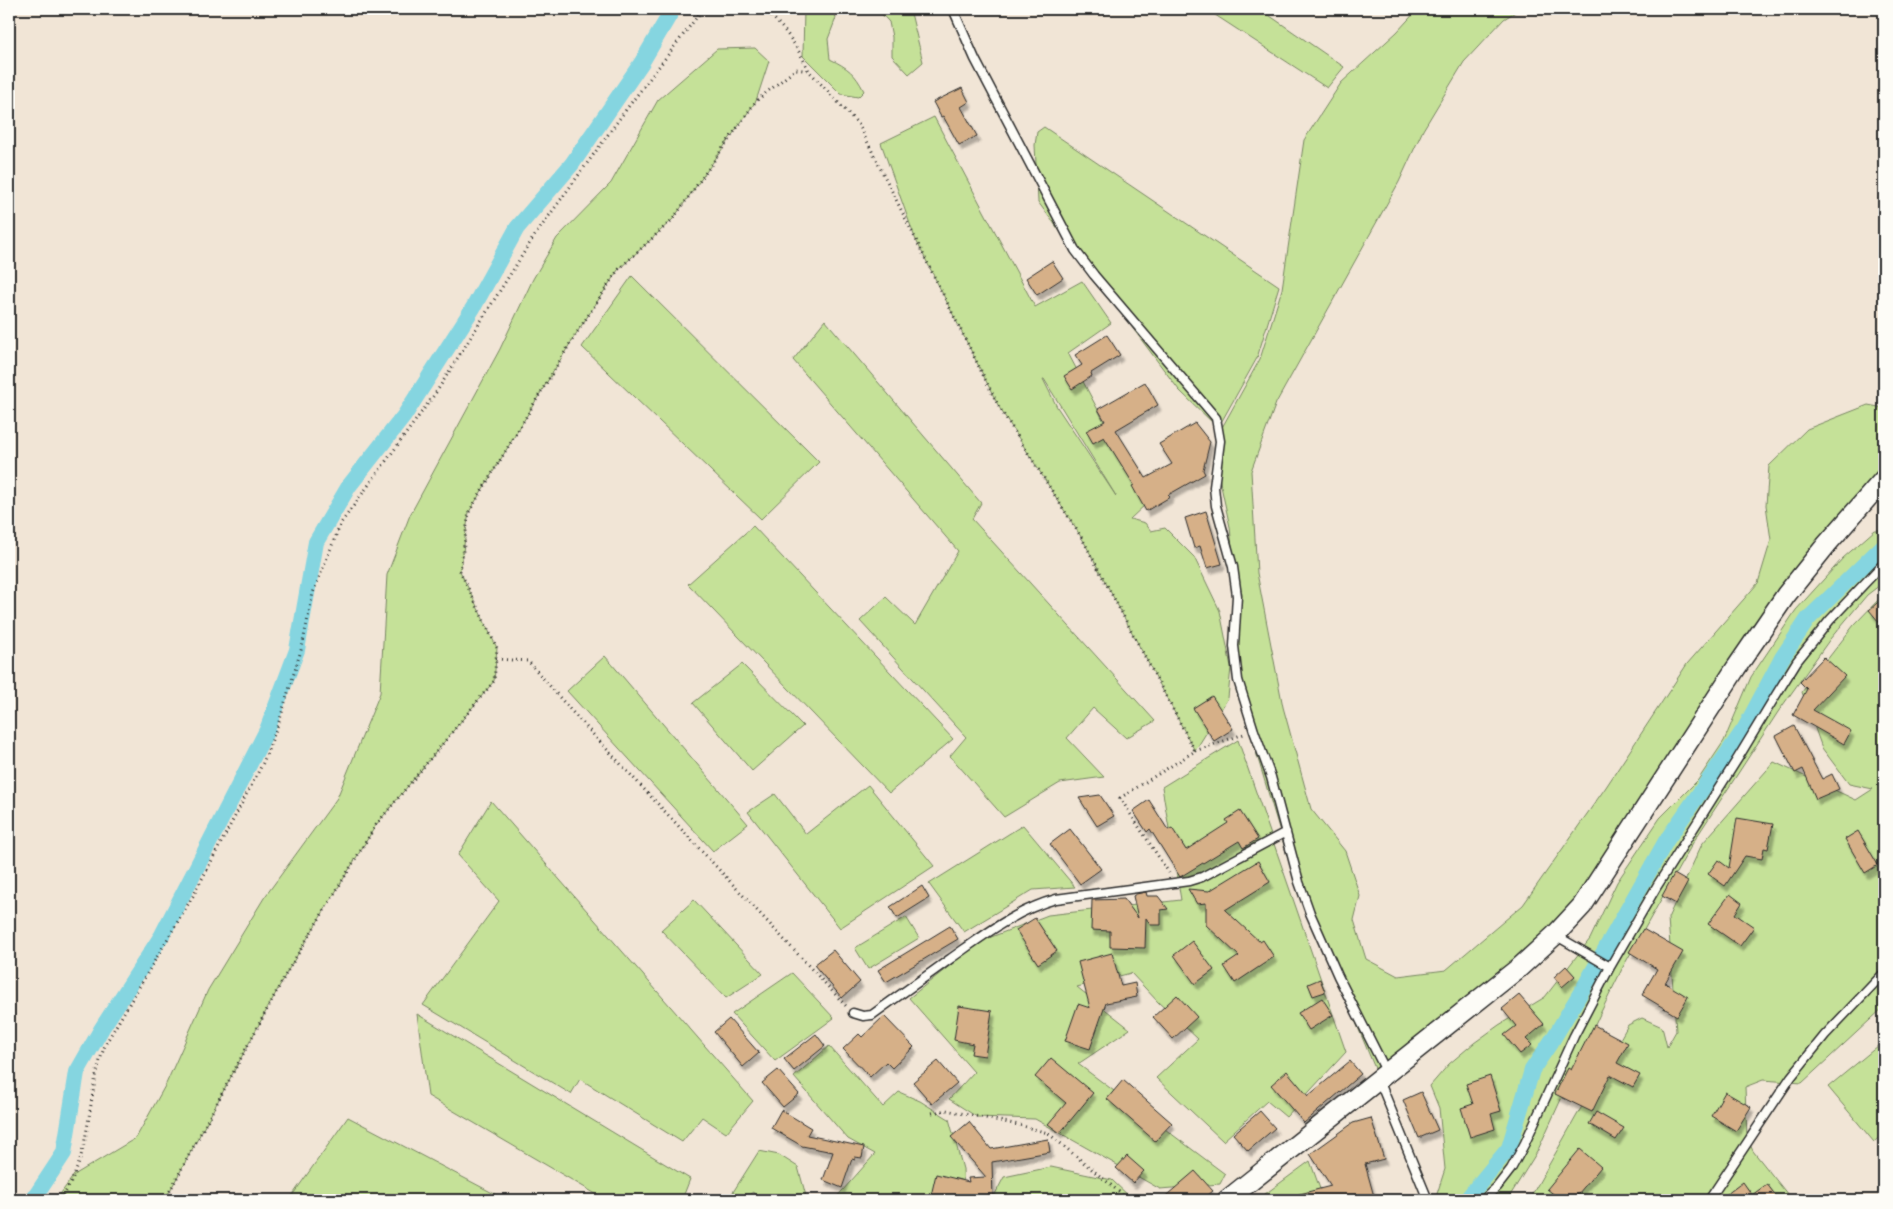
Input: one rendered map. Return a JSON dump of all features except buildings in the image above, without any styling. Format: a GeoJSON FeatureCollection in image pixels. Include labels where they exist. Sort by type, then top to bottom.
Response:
{"type":"FeatureCollection","features":[{"type":"Feature","properties":{"kind":"street"},"geometry":{"type":"LineString","coordinates":[[1227,1200],[1520,967],[1555,935],[1582,906],[1736,668],[1786,595],[1827,544],[1883,483]]}},
{"type":"Feature","properties":{"kind":"lane"},"geometry":{"type":"LineString","coordinates":[[953,9],[975,59],[1075,250],[1216,418],[1220,441],[1214,488],[1216,506],[1233,567],[1237,596],[1234,646],[1238,680],[1271,777],[1299,882],[1310,913],[1383,1076],[1428,1200]]}},
{"type":"Feature","properties":{"kind":"lane"},"geometry":{"type":"LineString","coordinates":[[1483,1200],[1511,1169],[1525,1143],[1574,1036],[1610,967],[1656,886],[1797,661],[1830,620],[1884,563]]}},
{"type":"Feature","properties":{"kind":"lane"},"geometry":{"type":"LineString","coordinates":[[853,1013],[863,1016],[872,1015],[984,935],[1026,910],[1040,904],[1056,899],[1176,884],[1202,877],[1286,832]]}},
{"type":"Feature","properties":{"kind":"lane"},"geometry":{"type":"LineString","coordinates":[[1555,935],[1610,967]]}},
{"type":"Feature","properties":{"kind":"lane"},"geometry":{"type":"LineString","coordinates":[[1709,1200],[1791,1077],[1825,1035],[1884,973]]}},
{"type":"Feature","properties":{"kind":"path"},"geometry":{"type":"LineString","coordinates":[[60,1200],[74,1178],[82,1155],[93,1083],[106,1043],[193,896],[263,763],[280,719],[302,647],[313,593],[341,523],[437,391],[538,230],[703,9]]}},
{"type":"Feature","properties":{"kind":"path"},"geometry":{"type":"LineString","coordinates":[[764,9],[786,30],[797,46],[809,71],[859,125],[999,407],[1082,540],[1194,751]]}},
{"type":"Feature","properties":{"kind":"path"},"geometry":{"type":"LineString","coordinates":[[166,1200],[287,972],[376,825],[494,681],[496,648],[460,571],[469,512],[574,336],[618,270],[672,219],[756,101],[796,69],[809,71]]}},
{"type":"Feature","properties":{"kind":"path"},"geometry":{"type":"LineString","coordinates":[[496,659],[528,660],[575,715],[853,1013]]}},
{"type":"Feature","properties":{"kind":"path"},"geometry":{"type":"LineString","coordinates":[[1176,884],[1120,798],[1194,751],[1254,731]]}},
{"type":"Feature","properties":{"kind":"path"},"geometry":{"type":"LineString","coordinates":[[932,1113],[946,1110],[1048,1133],[1129,1200]]}},
{"type":"Feature","properties":{"kind":"green space"},"geometry":{"type":"Polygon","coordinates":[[[804,9],[834,9],[836,18],[828,39],[830,59],[854,75],[864,91],[858,97],[841,94],[803,56],[804,9]]]}},
{"type":"Feature","properties":{"kind":"green space"},"geometry":{"type":"Polygon","coordinates":[[[877,9],[910,9],[923,62],[909,74],[892,56],[892,37],[889,22],[877,9]]]}},
{"type":"Feature","properties":{"kind":"green space"},"geometry":{"type":"Polygon","coordinates":[[[1206,9],[1260,9],[1344,67],[1327,88],[1206,9]]]}},
{"type":"Feature","properties":{"kind":"green space"},"geometry":{"type":"Polygon","coordinates":[[[1418,9],[1520,9],[1504,19],[1464,62],[1423,130],[1399,182],[1276,403],[1251,471],[1257,573],[1283,707],[1311,809],[1345,851],[1360,896],[1354,920],[1366,959],[1398,976],[1446,970],[1523,905],[1606,787],[1687,664],[1758,583],[1771,540],[1766,505],[1769,466],[1807,429],[1868,405],[1884,408],[1884,501],[1881,497],[1830,544],[1608,875],[1381,1083],[1288,858],[1239,696],[1237,598],[1230,527],[1219,477],[1219,433],[1260,359],[1282,289],[1304,140],[1341,83],[1397,32],[1418,9]]]}},
{"type":"Feature","properties":{"kind":"green space"},"geometry":{"type":"Polygon","coordinates":[[[755,48],[769,61],[756,101],[673,219],[618,270],[574,337],[469,512],[460,571],[497,648],[494,681],[376,825],[287,972],[165,1200],[56,1200],[74,1175],[136,1138],[166,1084],[208,990],[264,898],[337,798],[380,693],[387,575],[410,515],[500,349],[533,279],[557,238],[611,183],[658,100],[717,49],[755,48]]]}},
{"type":"Feature","properties":{"kind":"green space"},"geometry":{"type":"Polygon","coordinates":[[[934,117],[1035,307],[1082,281],[1111,323],[1068,353],[1147,503],[1130,519],[1145,523],[1151,531],[1165,528],[1194,557],[1220,611],[1231,667],[1228,698],[1195,751],[1083,540],[999,407],[915,238],[881,143],[934,117]],[[1044,379],[1057,407],[1116,496],[1044,379]]]}},
{"type":"Feature","properties":{"kind":"green space"},"geometry":{"type":"Polygon","coordinates":[[[1044,127],[1279,286],[1257,358],[1218,428],[1179,390],[1038,202],[1035,145],[1037,132],[1044,127]]]}},
{"type":"Feature","properties":{"kind":"green space"},"geometry":{"type":"Polygon","coordinates":[[[632,276],[819,462],[761,519],[582,347],[632,276]]]}},
{"type":"Feature","properties":{"kind":"green space"},"geometry":{"type":"Polygon","coordinates":[[[825,320],[981,503],[972,519],[1155,721],[1126,738],[1093,708],[1067,738],[1104,777],[1060,783],[1004,817],[950,756],[966,737],[860,621],[886,597],[915,625],[958,551],[793,360],[825,320]]]}},
{"type":"Feature","properties":{"kind":"green space"},"geometry":{"type":"Polygon","coordinates":[[[753,526],[953,739],[889,793],[688,584],[753,526]]]}},
{"type":"Feature","properties":{"kind":"green space"},"geometry":{"type":"Polygon","coordinates":[[[1875,530],[1884,530],[1884,582],[1867,595],[1830,639],[1778,712],[1694,841],[1623,967],[1537,1152],[1511,1194],[1504,1200],[1435,1200],[1445,1169],[1439,1108],[1430,1086],[1449,1064],[1474,1043],[1499,1025],[1545,997],[1590,939],[1617,882],[1660,818],[1698,780],[1724,741],[1751,677],[1796,610],[1843,558],[1875,530]]]}},
{"type":"Feature","properties":{"kind":"green space"},"geometry":{"type":"Polygon","coordinates":[[[1884,594],[1884,1007],[1802,1083],[1763,1080],[1745,1087],[1747,1138],[1753,1151],[1792,1200],[1529,1200],[1628,1025],[1642,1018],[1662,1027],[1667,1047],[1676,1031],[1668,918],[1702,844],[1774,762],[1856,800],[1873,789],[1849,784],[1822,748],[1802,692],[1854,625],[1884,594]]]}},
{"type":"Feature","properties":{"kind":"green space"},"geometry":{"type":"Polygon","coordinates":[[[605,656],[748,824],[713,851],[567,691],[605,656]]]}},
{"type":"Feature","properties":{"kind":"green space"},"geometry":{"type":"Polygon","coordinates":[[[742,664],[803,726],[752,771],[693,703],[742,664]]]}},
{"type":"Feature","properties":{"kind":"green space"},"geometry":{"type":"Polygon","coordinates":[[[1238,740],[1346,1052],[1286,1117],[1267,1101],[1223,1141],[1156,1078],[1198,1039],[1158,1002],[1131,973],[1077,987],[1130,1029],[1078,1064],[1225,1174],[1220,1184],[1160,1189],[1035,1119],[977,1117],[949,1099],[974,1072],[909,998],[981,941],[1048,915],[1181,900],[1162,787],[1238,740]]]}},
{"type":"Feature","properties":{"kind":"green space"},"geometry":{"type":"Polygon","coordinates":[[[868,785],[934,866],[840,928],[748,812],[775,794],[806,834],[868,785]]]}},
{"type":"Feature","properties":{"kind":"green space"},"geometry":{"type":"Polygon","coordinates":[[[491,801],[753,1101],[726,1133],[702,1117],[682,1142],[580,1079],[571,1094],[423,1005],[499,901],[458,855],[491,801]]]}},
{"type":"Feature","properties":{"kind":"green space"},"geometry":{"type":"Polygon","coordinates":[[[1023,825],[1075,887],[1033,890],[964,932],[929,884],[1023,825]]]}},
{"type":"Feature","properties":{"kind":"green space"},"geometry":{"type":"Polygon","coordinates":[[[694,900],[763,974],[726,998],[661,930],[694,900]]]}},
{"type":"Feature","properties":{"kind":"green space"},"geometry":{"type":"Polygon","coordinates":[[[906,917],[919,938],[868,969],[855,948],[906,917]]]}},
{"type":"Feature","properties":{"kind":"green space"},"geometry":{"type":"Polygon","coordinates":[[[792,973],[834,1018],[775,1061],[732,1014],[792,973]]]}},
{"type":"Feature","properties":{"kind":"green space"},"geometry":{"type":"Polygon","coordinates":[[[417,1014],[690,1179],[683,1197],[689,1200],[606,1200],[428,1096],[417,1014]]]}},
{"type":"Feature","properties":{"kind":"green space"},"geometry":{"type":"Polygon","coordinates":[[[1884,1041],[1884,1133],[1874,1142],[1828,1087],[1884,1041]]]}},
{"type":"Feature","properties":{"kind":"green space"},"geometry":{"type":"Polygon","coordinates":[[[829,1046],[883,1107],[899,1092],[920,1101],[949,1119],[963,1169],[964,1200],[834,1200],[875,1154],[848,1139],[794,1077],[829,1046]]]}},
{"type":"Feature","properties":{"kind":"green space"},"geometry":{"type":"Polygon","coordinates":[[[348,1117],[506,1200],[289,1200],[348,1117]]]}},
{"type":"Feature","properties":{"kind":"green space"},"geometry":{"type":"Polygon","coordinates":[[[759,1151],[779,1155],[798,1167],[806,1196],[804,1200],[757,1200],[753,1192],[744,1200],[728,1200],[759,1151]]]}},
{"type":"Feature","properties":{"kind":"green space"},"geometry":{"type":"Polygon","coordinates":[[[1310,1161],[1324,1200],[1257,1200],[1310,1161]]]}},
{"type":"Feature","properties":{"kind":"green space"},"geometry":{"type":"Polygon","coordinates":[[[1051,1167],[1112,1180],[1133,1200],[992,1200],[1004,1177],[1051,1167]]]}},
{"type":"Feature","properties":{"kind":"waterway"},"geometry":{"type":"LineString","coordinates":[[33,1200],[64,1153],[77,1072],[102,1028],[162,935],[267,730],[297,650],[316,542],[349,486],[404,416],[473,308],[517,228],[572,164],[642,62],[673,9]]}},
{"type":"Feature","properties":{"kind":"waterway"},"geometry":{"type":"LineString","coordinates":[[1466,1200],[1509,1148],[1532,1070],[1587,982],[1666,841],[1745,728],[1782,658],[1808,619],[1884,545]]}}]}
